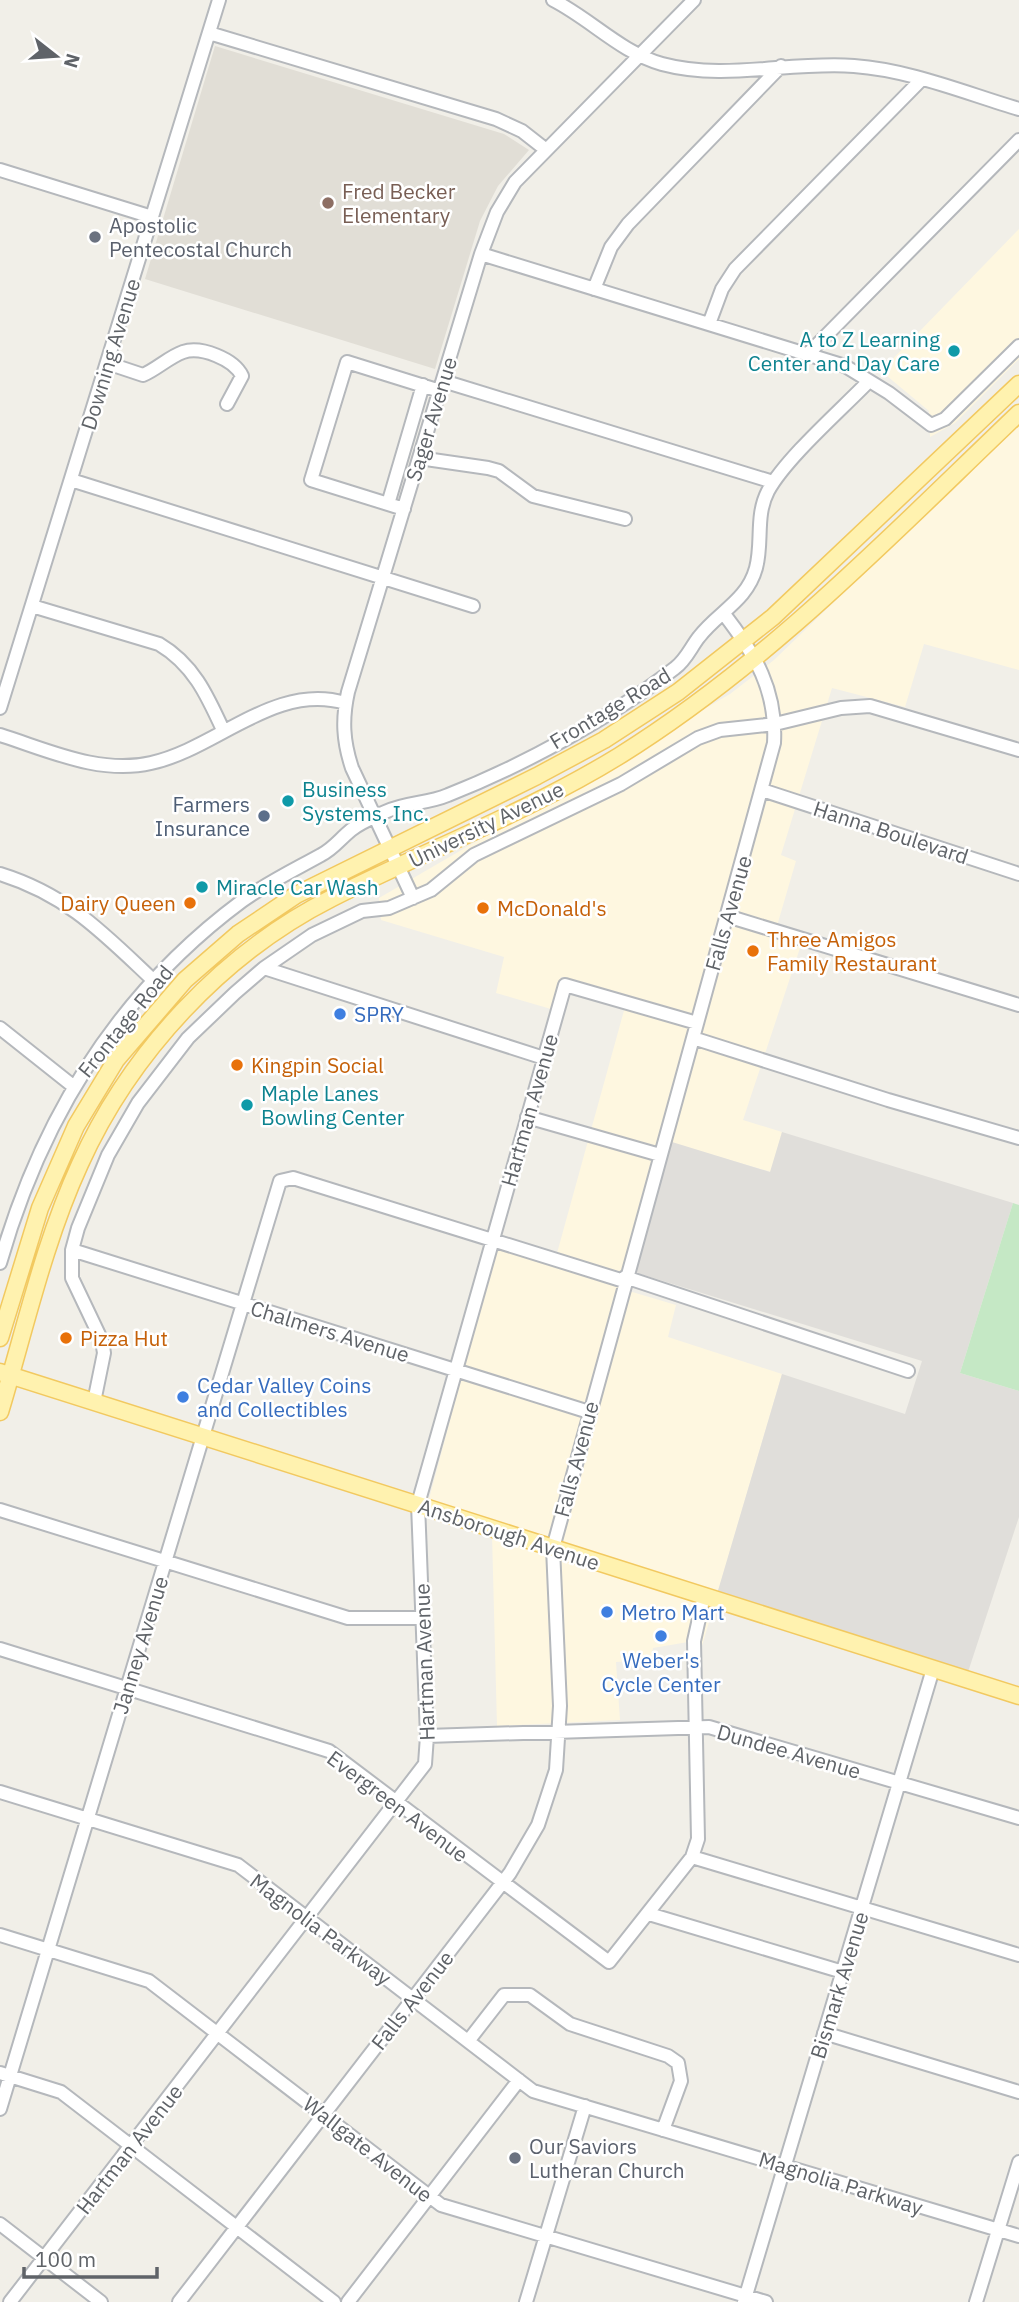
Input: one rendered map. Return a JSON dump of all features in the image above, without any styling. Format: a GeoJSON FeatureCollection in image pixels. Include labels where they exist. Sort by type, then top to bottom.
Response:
{"type":"FeatureCollection","features":[{"type":"Feature","properties":{"kind":"main road","name":"University Avenue"},"geometry":{"type":"LineString","coordinates":[[0,1338],[40,1208],[57,1164],[96,1090],[136,1034],[185,980],[253,923],[317,883],[389,850],[604,740],[678,692],[746,642],[1019,384]]}},
{"type":"Feature","properties":{"kind":"main road","name":"University Avenue"},"geometry":{"type":"LineString","coordinates":[[0,1412],[5,1374],[57,1219],[80,1164],[109,1109],[162,1035],[205,990],[250,951],[328,899],[543,798],[615,758],[691,709],[756,660],[1019,412]]}},
{"type":"Feature","properties":{"kind":"main road","name":"Ansborough Avenue"},"geometry":{"type":"LineString","coordinates":[[5,1374],[1019,1696]]}},
{"type":"Feature","properties":{"kind":"street","name":"Downing Avenue"},"geometry":{"type":"LineString","coordinates":[[0,708],[219,0]]}},
{"type":"Feature","properties":{"kind":"street"},"geometry":{"type":"LineString","coordinates":[[552,0],[587,19],[624,49],[637,56],[700,71],[781,66],[852,66],[921,80],[1019,109]]}},
{"type":"Feature","properties":{"kind":"street","name":"Sager Avenue"},"geometry":{"type":"LineString","coordinates":[[413,898],[389,850],[345,746],[345,703],[481,254],[505,198],[545,149],[694,0]]}},
{"type":"Feature","properties":{"kind":"street"},"geometry":{"type":"LineString","coordinates":[[209,33],[496,119],[522,131],[545,149]]}},
{"type":"Feature","properties":{"kind":"street"},"geometry":{"type":"LineString","coordinates":[[594,289],[611,247],[628,223],[781,66]]}},
{"type":"Feature","properties":{"kind":"street"},"geometry":{"type":"LineString","coordinates":[[709,324],[722,289],[735,269],[921,80]]}},
{"type":"Feature","properties":{"kind":"street"},"geometry":{"type":"LineString","coordinates":[[808,354],[1019,140]]}},
{"type":"Feature","properties":{"kind":"street"},"geometry":{"type":"LineString","coordinates":[[0,170],[152,216]]}},
{"type":"Feature","properties":{"kind":"street"},"geometry":{"type":"LineString","coordinates":[[481,254],[845,366],[931,425],[938,425],[945,419],[1019,346]]}},
{"type":"Feature","properties":{"kind":"street"},"geometry":{"type":"LineString","coordinates":[[107,363],[144,375],[180,353],[191,350],[229,360],[238,367],[242,376],[227,404]]}},
{"type":"Feature","properties":{"kind":"street"},"geometry":{"type":"LineString","coordinates":[[404,509],[311,480],[347,362],[423,386],[442,386],[773,482],[869,380]]}},
{"type":"Feature","properties":{"kind":"street"},"geometry":{"type":"LineString","coordinates":[[388,504],[423,386]]}},
{"type":"Feature","properties":{"kind":"street"},"geometry":{"type":"LineString","coordinates":[[419,458],[499,471],[533,496],[625,519]]}},
{"type":"Feature","properties":{"kind":"street"},"geometry":{"type":"LineString","coordinates":[[71,480],[473,606]]}},
{"type":"Feature","properties":{"kind":"street","name":"Frontage Road"},"geometry":{"type":"LineString","coordinates":[[0,1263],[22,1191],[73,1086],[111,1031],[154,981],[194,941],[242,901],[333,848],[353,828],[394,807],[448,795],[581,729],[678,666],[700,635],[745,593],[756,570],[761,510],[773,482]]}},
{"type":"Feature","properties":{"kind":"street"},"geometry":{"type":"LineString","coordinates":[[32,606],[159,644],[175,654],[188,666],[207,694],[223,730]]}},
{"type":"Feature","properties":{"kind":"street","name":"Falls Avenue"},"geometry":{"type":"LineString","coordinates":[[179,2302],[502,1884],[530,1842],[545,1808],[556,1770],[560,1732],[553,1548],[625,1279],[775,743],[771,692],[746,642],[724,614]]}},
{"type":"Feature","properties":{"kind":"street"},"geometry":{"type":"LineString","coordinates":[[0,735],[84,762],[118,766],[152,763],[223,730],[304,698],[324,698],[345,703]]}},
{"type":"Feature","properties":{"kind":"street"},"geometry":{"type":"LineString","coordinates":[[94,1402],[104,1353],[102,1341],[72,1278],[72,1250],[96,1182],[138,1103],[188,1038],[264,968],[313,935],[349,916],[389,908],[413,898],[441,883],[474,855],[621,784],[698,738],[720,730],[775,724],[841,708],[870,706],[1019,750]]}},
{"type":"Feature","properties":{"kind":"street","name":"Hanna Boulevard"},"geometry":{"type":"LineString","coordinates":[[762,790],[1019,874]]}},
{"type":"Feature","properties":{"kind":"street"},"geometry":{"type":"LineString","coordinates":[[0,874],[47,892],[78,910],[154,981]]}},
{"type":"Feature","properties":{"kind":"street"},"geometry":{"type":"LineString","coordinates":[[727,916],[1019,1005]]}},
{"type":"Feature","properties":{"kind":"street"},"geometry":{"type":"LineString","coordinates":[[264,968],[544,1058]]}},
{"type":"Feature","properties":{"kind":"street","name":"Hartman Avenue"},"geometry":{"type":"LineString","coordinates":[[10,2302],[425,1764],[428,1736],[418,1504],[565,985],[697,1023]]}},
{"type":"Feature","properties":{"kind":"street"},"geometry":{"type":"LineString","coordinates":[[0,1028],[73,1086]]}},
{"type":"Feature","properties":{"kind":"street"},"geometry":{"type":"LineString","coordinates":[[693,1038],[1019,1138]]}},
{"type":"Feature","properties":{"kind":"street"},"geometry":{"type":"LineString","coordinates":[[527,1117],[660,1154]]}},
{"type":"Feature","properties":{"kind":"street","name":"Janney Avenue"},"geometry":{"type":"LineString","coordinates":[[0,2109],[5,2075],[48,1950],[280,1181],[293,1178],[492,1241]]}},
{"type":"Feature","properties":{"kind":"street"},"geometry":{"type":"LineString","coordinates":[[492,1241],[625,1279],[908,1371]]}},
{"type":"Feature","properties":{"kind":"street","name":"Chalmers Avenue"},"geometry":{"type":"LineString","coordinates":[[72,1250],[589,1412]]}},
{"type":"Feature","properties":{"kind":"street"},"geometry":{"type":"LineString","coordinates":[[0,1510],[348,1618],[422,1618]]}},
{"type":"Feature","properties":{"kind":"street"},"geometry":{"type":"LineString","coordinates":[[704,1596],[694,1641],[694,1727],[699,1822],[692,1857],[649,1914],[843,1972]]}},
{"type":"Feature","properties":{"kind":"street","name":"Evergreen Avenue"},"geometry":{"type":"LineString","coordinates":[[0,1649],[329,1751],[502,1884],[610,1962],[649,1914]]}},
{"type":"Feature","properties":{"kind":"street","name":"Bismark Avenue"},"geometry":{"type":"LineString","coordinates":[[745,2299],[933,1669]]}},
{"type":"Feature","properties":{"kind":"street","name":"Dundee Avenue"},"geometry":{"type":"LineString","coordinates":[[428,1736],[709,1727],[1019,1818]]}},
{"type":"Feature","properties":{"kind":"street","name":"Magnolia Parkway"},"geometry":{"type":"LineString","coordinates":[[0,1792],[238,1866],[533,2091],[1019,2235]]}},
{"type":"Feature","properties":{"kind":"street"},"geometry":{"type":"LineString","coordinates":[[692,1857],[1019,1955]]}},
{"type":"Feature","properties":{"kind":"street","name":"Wallgate Avenue"},"geometry":{"type":"LineString","coordinates":[[0,1935],[149,1981],[441,2206],[745,2299],[766,2302]]}},
{"type":"Feature","properties":{"kind":"street"},"geometry":{"type":"LineString","coordinates":[[469,2040],[504,1995],[520,1993],[530,1995],[570,2024],[668,2056],[678,2063],[681,2081],[663,2130]]}},
{"type":"Feature","properties":{"kind":"street"},"geometry":{"type":"LineString","coordinates":[[824,2033],[1019,2092]]}},
{"type":"Feature","properties":{"kind":"street"},"geometry":{"type":"LineString","coordinates":[[5,2075],[61,2092],[334,2302]]}},
{"type":"Feature","properties":{"kind":"street"},"geometry":{"type":"LineString","coordinates":[[348,2302],[519,2080]]}},
{"type":"Feature","properties":{"kind":"street"},"geometry":{"type":"LineString","coordinates":[[526,2302],[585,2106]]}},
{"type":"Feature","properties":{"kind":"street"},"geometry":{"type":"LineString","coordinates":[[976,2302],[1019,2162]]}},
{"type":"Feature","properties":{"kind":"street"},"geometry":{"type":"LineString","coordinates":[[0,2224],[101,2302]]}},
{"type":"Feature","properties":{"kind":"shaded area","name":"Fred Becker Elementary"},"geometry":{"type":"Polygon","coordinates":[[[215,46],[504,134],[529,150],[498,186],[480,221],[435,369],[145,279],[215,46]]]}},
{"type":"Feature","properties":{"kind":"shaded area"},"geometry":{"type":"Polygon","coordinates":[[[1019,229],[1019,359],[955,423],[930,437],[929,411],[881,371],[1019,229]]]}},
{"type":"Feature","properties":{"kind":"shaded area"},"geometry":{"type":"Polygon","coordinates":[[[1019,423],[1019,670],[924,644],[905,707],[832,688],[781,855],[796,861],[774,936],[801,945],[743,1120],[782,1132],[771,1172],[672,1143],[629,1291],[676,1305],[668,1337],[782,1374],[702,1646],[688,1642],[653,1648],[651,1660],[616,1662],[620,1720],[497,1726],[492,1535],[425,1514],[496,1248],[554,1264],[628,996],[561,977],[551,1009],[496,993],[504,957],[381,920],[379,898],[730,694],[774,660],[1019,423]]]}},
{"type":"Feature","properties":{"kind":"shaded area"},"geometry":{"type":"Polygon","coordinates":[[[782,1132],[1013,1203],[960,1373],[1019,1391],[1019,1517],[968,1672],[717,1594],[782,1374],[905,1414],[922,1361],[634,1272],[672,1142],[770,1172],[782,1132]]]}},
{"type":"Feature","properties":{"kind":"green space"},"geometry":{"type":"Polygon","coordinates":[[[1013,1203],[1019,1205],[1019,1391],[960,1373],[1013,1203]]]}},
{"type":"Feature","properties":{"kind":"place","name":"Fred Becker Elementary"},"geometry":{"type":"Point","coordinates":[328,203]}},
{"type":"Feature","properties":{"kind":"place","name":"Apostolic Pentecostal Church"},"geometry":{"type":"Point","coordinates":[95,237]}},
{"type":"Feature","properties":{"kind":"place","name":"A to Z Learning Center and Day Care"},"geometry":{"type":"Point","coordinates":[954,351]}},
{"type":"Feature","properties":{"kind":"place","name":"Business Systems, Inc."},"geometry":{"type":"Point","coordinates":[288,801]}},
{"type":"Feature","properties":{"kind":"place","name":"Farmers Insurance"},"geometry":{"type":"Point","coordinates":[264,816]}},
{"type":"Feature","properties":{"kind":"place","name":"Miracle Car Wash"},"geometry":{"type":"Point","coordinates":[202,887]}},
{"type":"Feature","properties":{"kind":"place","name":"Dairy Queen"},"geometry":{"type":"Point","coordinates":[190,903]}},
{"type":"Feature","properties":{"kind":"place","name":"McDonald's"},"geometry":{"type":"Point","coordinates":[483,908]}},
{"type":"Feature","properties":{"kind":"place","name":"Three Amigos Family Restaurant"},"geometry":{"type":"Point","coordinates":[753,951]}},
{"type":"Feature","properties":{"kind":"place","name":"SPRY"},"geometry":{"type":"Point","coordinates":[340,1014]}},
{"type":"Feature","properties":{"kind":"place","name":"Kingpin Social"},"geometry":{"type":"Point","coordinates":[237,1065]}},
{"type":"Feature","properties":{"kind":"place","name":"Maple Lanes Bowling Center"},"geometry":{"type":"Point","coordinates":[247,1105]}},
{"type":"Feature","properties":{"kind":"place","name":"Pizza Hut"},"geometry":{"type":"Point","coordinates":[66,1338]}},
{"type":"Feature","properties":{"kind":"place","name":"Cedar Valley Coins and Collectibles"},"geometry":{"type":"Point","coordinates":[183,1397]}},
{"type":"Feature","properties":{"kind":"place","name":"Metro Mart"},"geometry":{"type":"Point","coordinates":[607,1612]}},
{"type":"Feature","properties":{"kind":"place","name":"Weber's Cycle Center"},"geometry":{"type":"Point","coordinates":[661,1636]}},
{"type":"Feature","properties":{"kind":"place","name":"Our Saviors Lutheran Church"},"geometry":{"type":"Point","coordinates":[515,2158]}}]}
